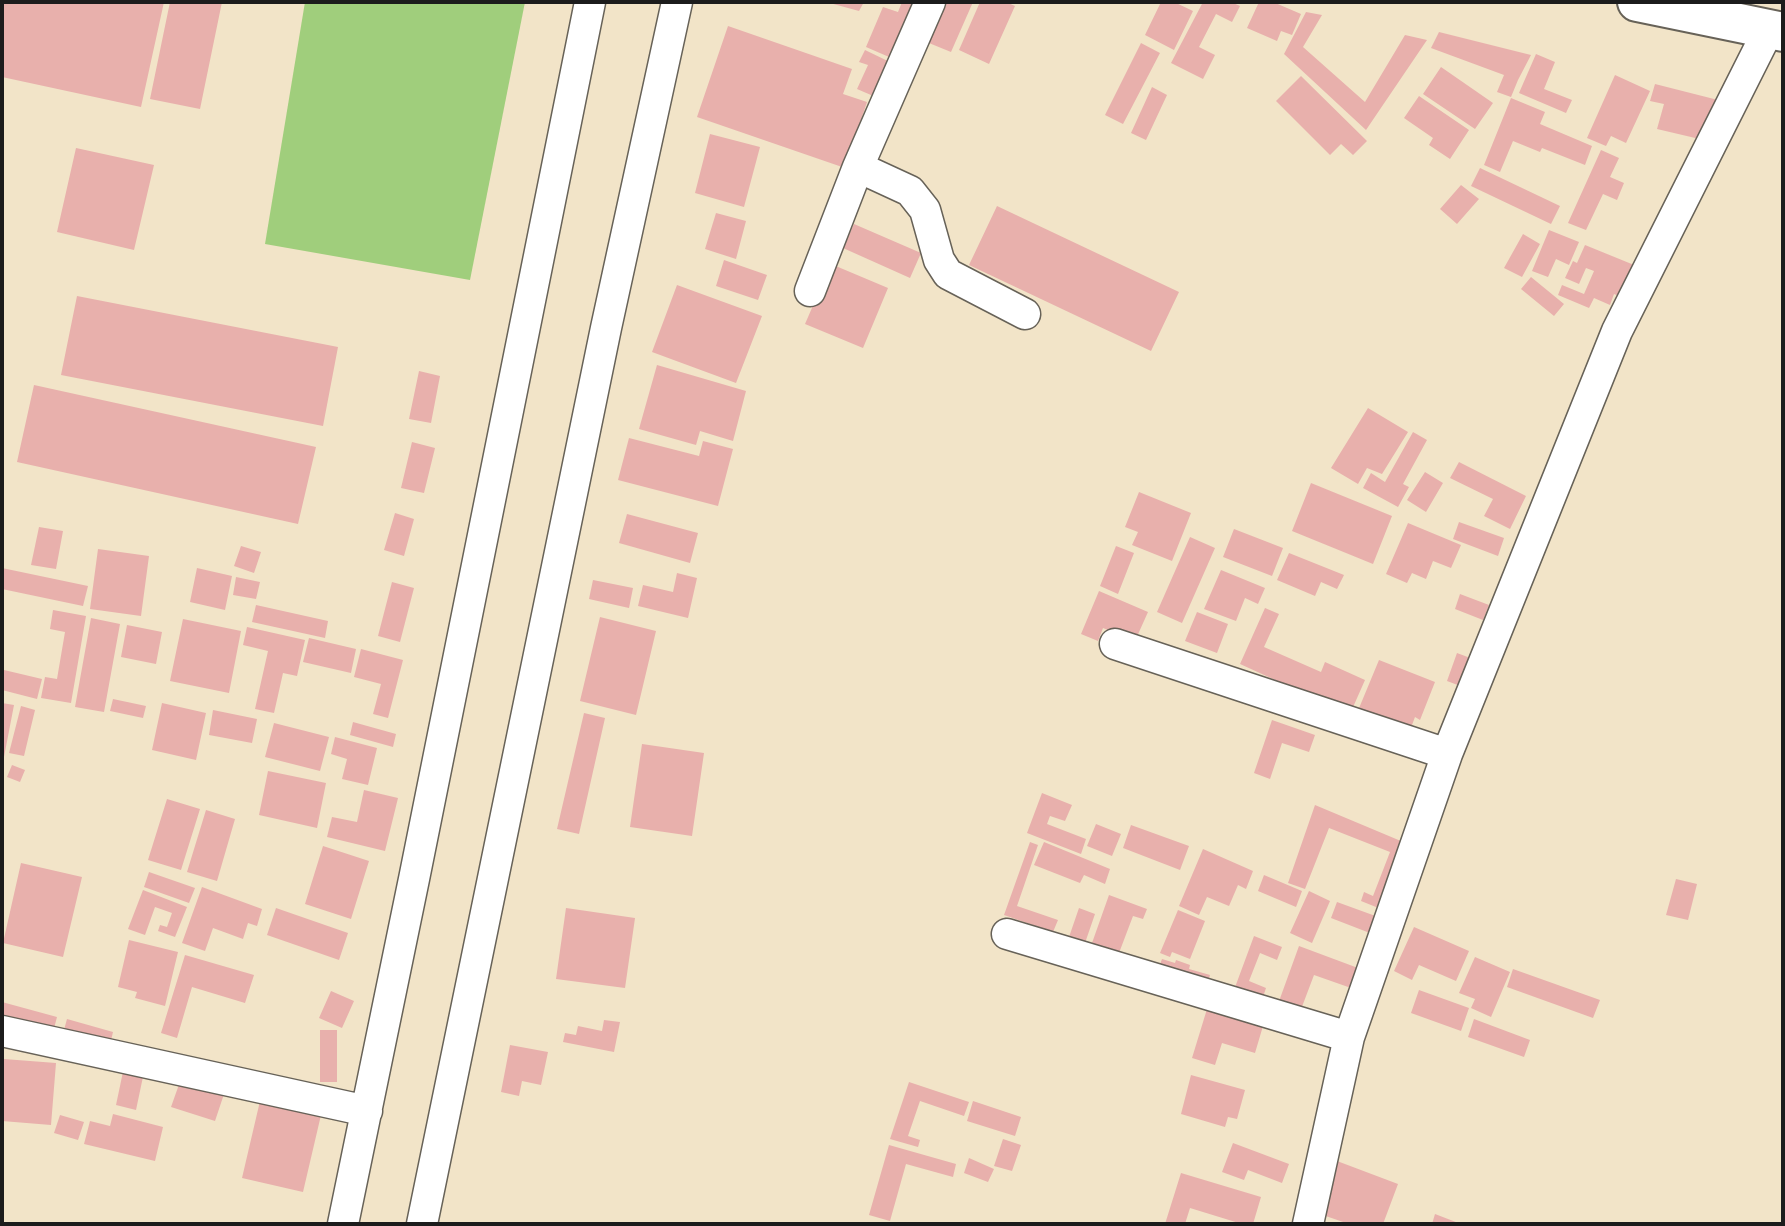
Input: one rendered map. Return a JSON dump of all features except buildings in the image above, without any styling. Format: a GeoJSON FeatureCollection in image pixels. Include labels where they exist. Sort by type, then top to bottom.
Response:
{"type":"FeatureCollection","features":[{"type":"Feature","properties":{"kind":"main road"},"geometry":{"type":"LineString","coordinates":[[1637,2],[1776,30]]}},
{"type":"Feature","properties":{"kind":"street"},"geometry":{"type":"LineString","coordinates":[[343,1224],[590,2]]}},
{"type":"Feature","properties":{"kind":"street"},"geometry":{"type":"LineString","coordinates":[[422,1224],[609,315],[677,2]]}},
{"type":"Feature","properties":{"kind":"street"},"geometry":{"type":"LineString","coordinates":[[810,291],[858,167],[930,2]]}},
{"type":"Feature","properties":{"kind":"street"},"geometry":{"type":"LineString","coordinates":[[1308,1224],[1349,1037],[1447,754],[1617,331],[1776,30]]}},
{"type":"Feature","properties":{"kind":"street"},"geometry":{"type":"LineString","coordinates":[[858,167],[910,191],[925,210],[939,260],[948,274],[1025,314]]}},
{"type":"Feature","properties":{"kind":"street"},"geometry":{"type":"LineString","coordinates":[[1115,643],[1447,754]]}},
{"type":"Feature","properties":{"kind":"street"},"geometry":{"type":"LineString","coordinates":[[1007,934],[1349,1037]]}},
{"type":"Feature","properties":{"kind":"street"},"geometry":{"type":"LineString","coordinates":[[2,1031],[367,1111]]}},
{"type":"Feature","properties":{"kind":"green space"},"geometry":{"type":"Polygon","coordinates":[[[305,2],[525,2],[470,280],[265,244],[305,2]]]}}]}
